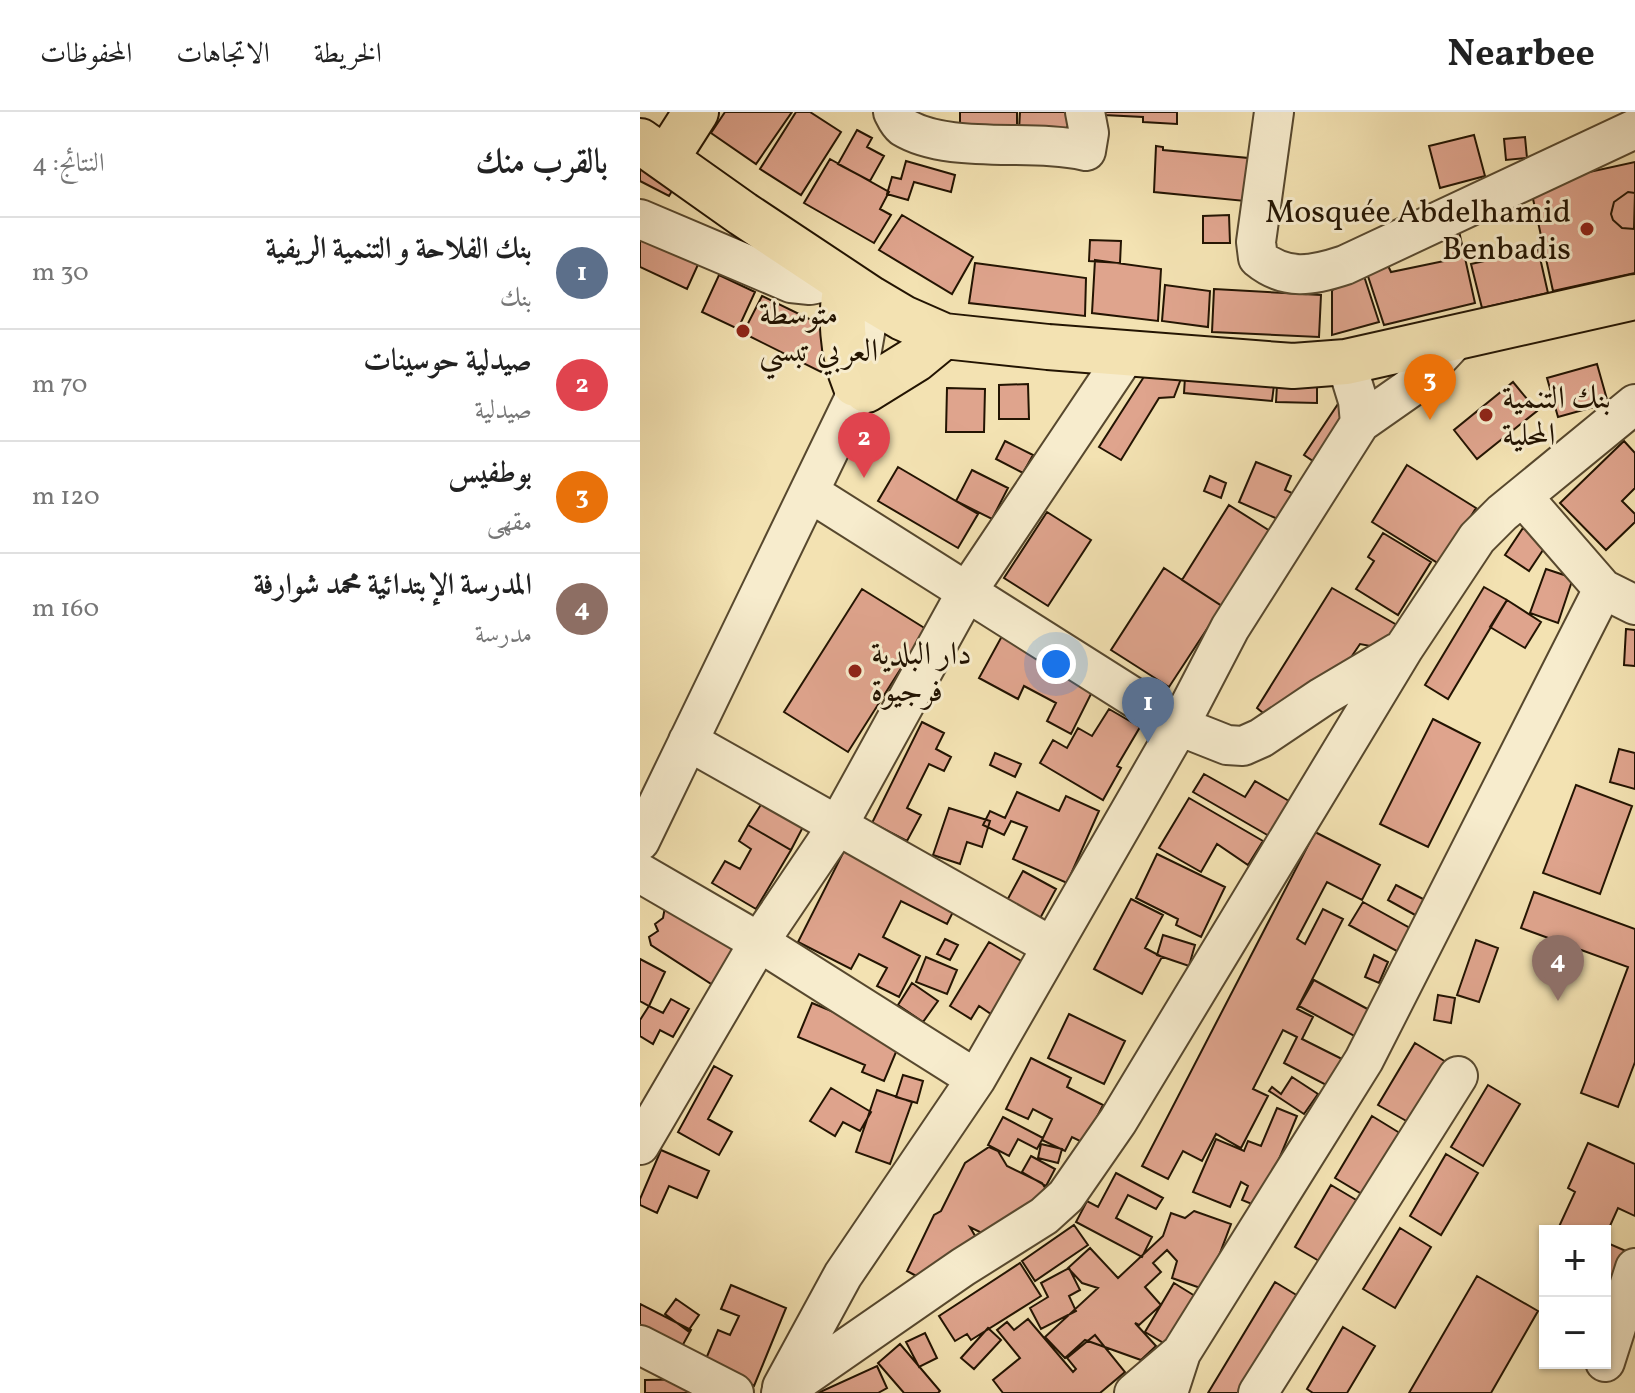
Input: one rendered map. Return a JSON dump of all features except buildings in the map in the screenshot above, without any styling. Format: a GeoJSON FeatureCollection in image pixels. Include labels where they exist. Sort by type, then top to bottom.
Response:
{"type":"FeatureCollection","features":[{"type":"Feature","properties":{"kind":"main road"},"geometry":{"type":"LineString","coordinates":[[696,112],[653,150],[865,295],[944,336],[1293,366],[1346,362],[1635,297]]}},
{"type":"Feature","properties":{"kind":"main road"},"geometry":{"type":"LineString","coordinates":[[865,295],[843,303],[851,374],[858,391],[916,359],[944,336]]}},
{"type":"Feature","properties":{"kind":"street"},"geometry":{"type":"LineString","coordinates":[[893,112],[903,127],[934,138],[955,142],[1066,146],[1086,151],[1089,133],[1085,112]]}},
{"type":"Feature","properties":{"kind":"street"},"geometry":{"type":"LineString","coordinates":[[1274,112],[1256,242],[1258,258],[1270,268],[1292,275],[1327,271],[1345,265],[1635,129]]}},
{"type":"Feature","properties":{"kind":"street"},"geometry":{"type":"LineString","coordinates":[[640,219],[791,283],[865,295],[858,391],[640,841]]}},
{"type":"Feature","properties":{"kind":"street"},"geometry":{"type":"LineString","coordinates":[[780,1393],[843,1275],[976,1079],[1179,726],[1230,628],[1360,423],[1410,388],[1456,339]]}},
{"type":"Feature","properties":{"kind":"street"},"geometry":{"type":"LineString","coordinates":[[640,1145],[759,942],[838,825],[966,593],[1127,353]]}},
{"type":"Feature","properties":{"kind":"street"},"geometry":{"type":"LineString","coordinates":[[1346,362],[1358,401],[1360,423]]}},
{"type":"Feature","properties":{"kind":"street"},"geometry":{"type":"LineString","coordinates":[[780,1393],[963,1267],[1044,1216],[1066,1196],[1118,1121],[1404,648],[1477,538],[1635,404]]}},
{"type":"Feature","properties":{"kind":"street"},"geometry":{"type":"LineString","coordinates":[[809,492],[1179,726],[1227,745],[1243,746],[1261,738],[1404,648]]}},
{"type":"Feature","properties":{"kind":"street"},"geometry":{"type":"LineString","coordinates":[[1168,1393],[1181,1353],[1364,1060],[1619,597],[1523,497]]}},
{"type":"Feature","properties":{"kind":"street"},"geometry":{"type":"LineString","coordinates":[[688,741],[1051,946]]}},
{"type":"Feature","properties":{"kind":"street"},"geometry":{"type":"LineString","coordinates":[[640,873],[759,942],[976,1079]]}},
{"type":"Feature","properties":{"kind":"street"},"geometry":{"type":"LineString","coordinates":[[1258,1393],[1458,1076]]}},
{"type":"Feature","properties":{"kind":"street"},"geometry":{"type":"LineString","coordinates":[[1611,1343],[1635,1268]]}},
{"type":"Feature","properties":{"kind":"street"},"geometry":{"type":"LineString","coordinates":[[640,1345],[734,1393]]}},
{"type":"Feature","properties":{"kind":"street"},"geometry":{"type":"LineString","coordinates":[[1134,1393],[1181,1353]]}},
{"type":"Feature","properties":{"kind":"street"},"geometry":{"type":"LineString","coordinates":[[1593,1393],[1602,1369]]}},
{"type":"Feature","properties":{"kind":"place","name":"Mosquée Abdelhamid Benbadis"},"geometry":{"type":"Point","coordinates":[1587,229]}},
{"type":"Feature","properties":{"kind":"place","name":"متوسطة العربي تبسي"},"geometry":{"type":"Point","coordinates":[743,331]}},
{"type":"Feature","properties":{"kind":"place","name":"بنك التنمية المحلية"},"geometry":{"type":"Point","coordinates":[1486,415]}},
{"type":"Feature","properties":{"kind":"place","name":"بوطفيس"},"geometry":{"type":"Point","coordinates":[1430,420]}},
{"type":"Feature","properties":{"kind":"place","name":"صيدلية حوسينات"},"geometry":{"type":"Point","coordinates":[864,478]}},
{"type":"Feature","properties":{"kind":"place","name":"دار البلدية فرجيوة"},"geometry":{"type":"Point","coordinates":[855,671]}},
{"type":"Feature","properties":{"kind":"place","name":"بنك الفلاحة و التنمية الريفية"},"geometry":{"type":"Point","coordinates":[1148,743]}},
{"type":"Feature","properties":{"kind":"place","name":"المدرسة الإبتدائية محمد شوارفة"},"geometry":{"type":"Point","coordinates":[1558,1001]}}]}
